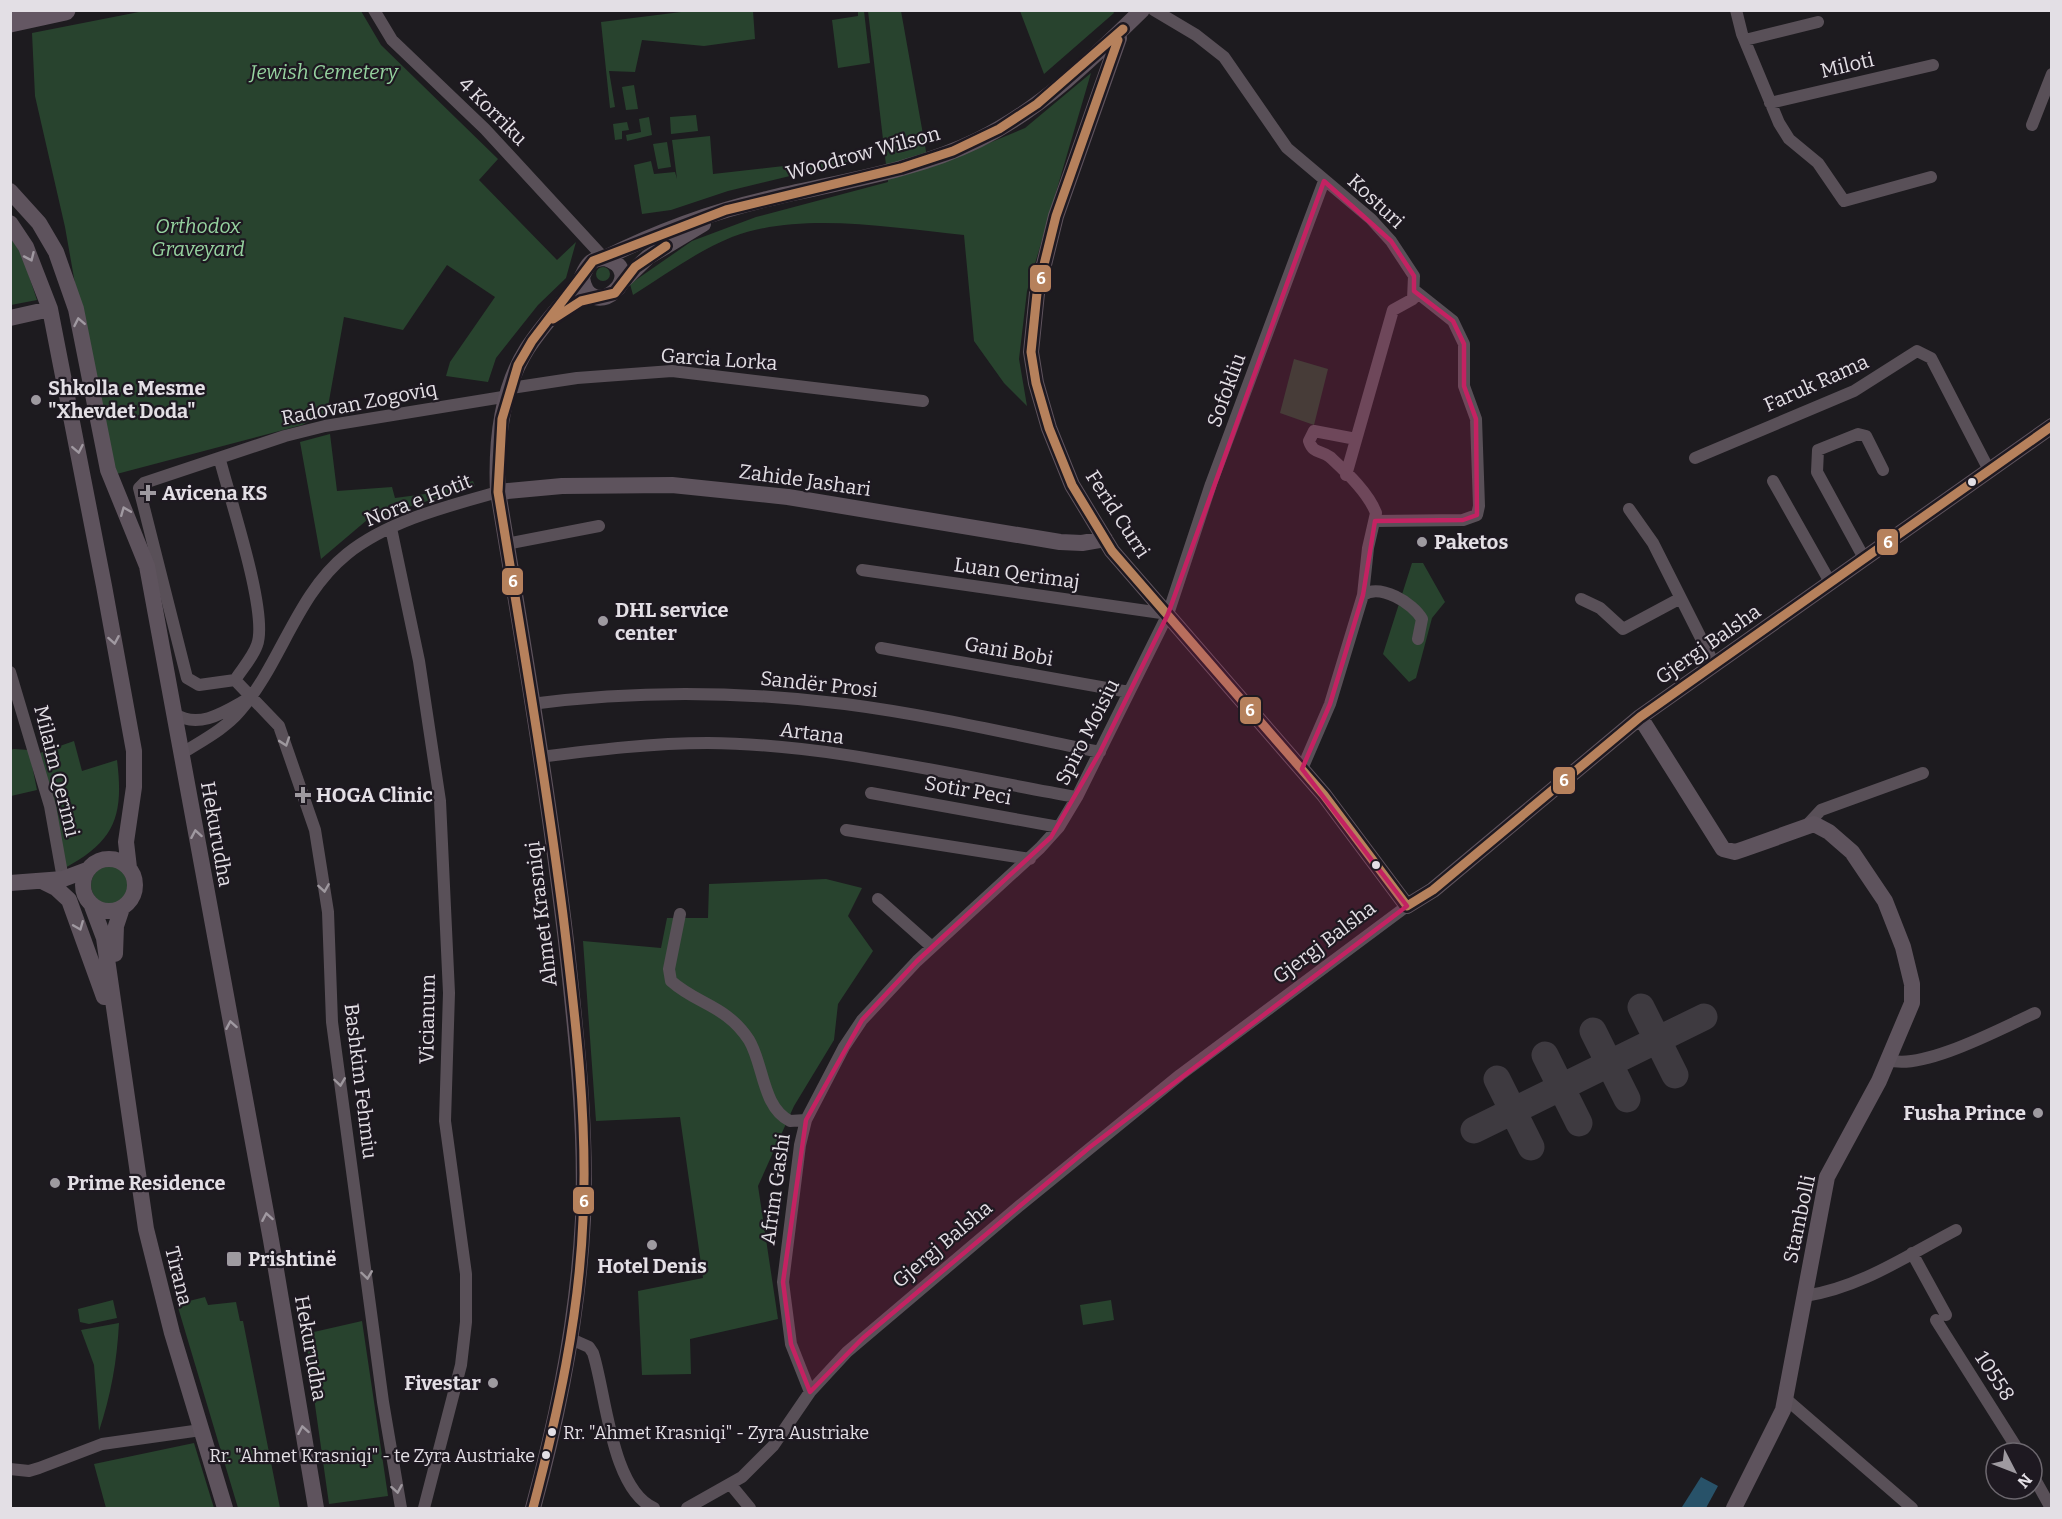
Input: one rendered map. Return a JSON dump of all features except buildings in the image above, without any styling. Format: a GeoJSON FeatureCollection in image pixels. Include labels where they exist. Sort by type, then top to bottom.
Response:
{"type":"FeatureCollection","features":[{"type":"Feature","properties":{"kind":"highway"},"geometry":{"type":"LineString","coordinates":[[10,22],[65,10]]}},
{"type":"Feature","properties":{"kind":"main road","name":"Woodrow Wilson"},"geometry":{"type":"LineString","coordinates":[[727,211],[920,162],[979,140],[1034,107],[1143,10]]}},
{"type":"Feature","properties":{"kind":"main road","name":"Ferid Curri"},"geometry":{"type":"LineString","coordinates":[[1123,29],[1105,71],[1056,216],[1037,293],[1031,344],[1036,383],[1053,437],[1072,486],[1125,567],[1302,769],[1353,832],[1407,906]]}},
{"type":"Feature","properties":{"kind":"main road","name":"Hekurudha"},"geometry":{"type":"LineString","coordinates":[[10,191],[39,223],[56,252],[76,309],[108,470],[147,566],[271,1240],[316,1509]]}},
{"type":"Feature","properties":{"kind":"main road","name":"Ahmet Krasniqi"},"geometry":{"type":"LineString","coordinates":[[533,1509],[556,1420],[571,1339],[583,1220],[581,1127],[576,1034],[551,817],[498,492],[498,447],[510,392],[526,351],[593,260],[604,258],[653,234],[727,211]]}},
{"type":"Feature","properties":{"kind":"main road"},"geometry":{"type":"LineString","coordinates":[[584,273],[586,290],[595,297],[609,297],[648,257],[727,211]]}},
{"type":"Feature","properties":{"kind":"main road"},"geometry":{"type":"LineString","coordinates":[[10,223],[26,247],[50,309],[85,482],[134,751],[135,769],[126,842],[129,868],[135,885],[129,902],[122,908],[107,912],[63,888],[44,882]]}},
{"type":"Feature","properties":{"kind":"main road"},"geometry":{"type":"LineString","coordinates":[[604,258],[616,264],[620,269],[622,282]]}},
{"type":"Feature","properties":{"kind":"main road","name":"Ahmet Krasniqi"},"geometry":{"type":"LineString","coordinates":[[545,325],[571,307],[595,297]]}},
{"type":"Feature","properties":{"kind":"main road"},"geometry":{"type":"LineString","coordinates":[[10,318],[50,309]]}},
{"type":"Feature","properties":{"kind":"main road","name":"Gjergj Balsha"},"geometry":{"type":"LineString","coordinates":[[1407,906],[1432,890],[1640,717],[2052,426]]}},
{"type":"Feature","properties":{"kind":"main road","name":"Zahide Jashari"},"geometry":{"type":"LineString","coordinates":[[498,492],[562,486],[672,485],[788,497],[1060,542],[1082,543],[1105,539]]}},
{"type":"Feature","properties":{"kind":"main road"},"geometry":{"type":"LineString","coordinates":[[1640,717],[1724,849],[1735,852],[1808,824]]}},
{"type":"Feature","properties":{"kind":"main road"},"geometry":{"type":"LineString","coordinates":[[106,859],[122,830],[130,803]]}},
{"type":"Feature","properties":{"kind":"main road","name":"Stambolli"},"geometry":{"type":"LineString","coordinates":[[1738,1507],[1778,1422],[1786,1399],[1827,1177],[1889,1060],[1912,1003],[1912,984],[1903,947],[1885,901],[1852,852],[1824,828],[1808,824]]}},
{"type":"Feature","properties":{"kind":"main road"},"geometry":{"type":"LineString","coordinates":[[10,883],[63,879],[87,870],[106,859],[122,863],[129,868]]}},
{"type":"Feature","properties":{"kind":"main road"},"geometry":{"type":"LineString","coordinates":[[87,870],[82,883],[89,903]]}},
{"type":"Feature","properties":{"kind":"main road"},"geometry":{"type":"LineString","coordinates":[[44,882],[63,893],[69,900],[92,958],[119,1048]]}},
{"type":"Feature","properties":{"kind":"main road","name":"Tirana"},"geometry":{"type":"LineString","coordinates":[[89,903],[104,938],[146,1229],[158,1284],[225,1509]]}},
{"type":"Feature","properties":{"kind":"main road","name":"Tirana"},"geometry":{"type":"LineString","coordinates":[[119,1048],[114,936],[122,908]]}},
{"type":"Feature","properties":{"kind":"street","name":"4 Korriku"},"geometry":{"type":"LineString","coordinates":[[374,10],[392,40],[485,129],[604,258]]}},
{"type":"Feature","properties":{"kind":"street","name":"Kosturi"},"geometry":{"type":"LineString","coordinates":[[1154,10],[1196,35],[1224,57],[1287,148],[1371,219],[1391,241],[1414,276],[1414,290]]}},
{"type":"Feature","properties":{"kind":"street"},"geometry":{"type":"LineString","coordinates":[[1736,10],[1770,104],[1789,139],[1818,163],[1844,201],[1931,177]]}},
{"type":"Feature","properties":{"kind":"street"},"geometry":{"type":"LineString","coordinates":[[1745,40],[1818,22]]}},
{"type":"Feature","properties":{"kind":"street","name":"Miloti"},"geometry":{"type":"LineString","coordinates":[[1770,104],[1933,65]]}},
{"type":"Feature","properties":{"kind":"street"},"geometry":{"type":"LineString","coordinates":[[2032,125],[2052,74]]}},
{"type":"Feature","properties":{"kind":"street","name":"Sofokliu"},"geometry":{"type":"LineString","coordinates":[[1168,614],[1211,484],[1324,181]]}},
{"type":"Feature","properties":{"kind":"street"},"geometry":{"type":"LineString","coordinates":[[584,273],[588,248],[586,239]]}},
{"type":"Feature","properties":{"kind":"street"},"geometry":{"type":"LineString","coordinates":[[1346,475],[1393,310],[1413,299],[1414,290]]}},
{"type":"Feature","properties":{"kind":"street"},"geometry":{"type":"LineString","coordinates":[[1375,521],[1473,519],[1477,515],[1479,506],[1476,419],[1464,386],[1464,344],[1452,321],[1414,290]]}},
{"type":"Feature","properties":{"kind":"street","name":"Faruk Rama"},"geometry":{"type":"LineString","coordinates":[[1695,458],[1854,391],[1917,351],[1931,358],[1989,470]]}},
{"type":"Feature","properties":{"kind":"street","name":"Garcia Lorka"},"geometry":{"type":"LineString","coordinates":[[510,392],[577,378],[672,371],[923,401]]}},
{"type":"Feature","properties":{"kind":"street","name":"Radovan Zogoviq"},"geometry":{"type":"LineString","coordinates":[[235,680],[199,685],[187,678],[140,488],[151,479],[219,460],[285,436],[359,418],[510,392]]}},
{"type":"Feature","properties":{"kind":"street"},"geometry":{"type":"LineString","coordinates":[[1302,769],[1327,712],[1363,595],[1368,548],[1376,513],[1372,504],[1346,475],[1326,454],[1314,451],[1309,441],[1314,431],[1356,439]]}},
{"type":"Feature","properties":{"kind":"street"},"geometry":{"type":"LineString","coordinates":[[1864,558],[1817,472],[1818,450],[1858,434],[1866,436],[1883,470]]}},
{"type":"Feature","properties":{"kind":"street"},"geometry":{"type":"LineString","coordinates":[[219,460],[257,604],[257,646],[235,680]]}},
{"type":"Feature","properties":{"kind":"street"},"geometry":{"type":"LineString","coordinates":[[1773,481],[1830,582]]}},
{"type":"Feature","properties":{"kind":"street","name":"Nora e Hotit"},"geometry":{"type":"LineString","coordinates":[[181,754],[227,724],[252,695],[312,592],[345,555],[367,539],[392,528],[498,492]]}},
{"type":"Feature","properties":{"kind":"street"},"geometry":{"type":"LineString","coordinates":[[1629,509],[1653,543],[1679,599],[1715,666]]}},
{"type":"Feature","properties":{"kind":"street"},"geometry":{"type":"LineString","coordinates":[[506,544],[599,525]]}},
{"type":"Feature","properties":{"kind":"street","name":"Vicianum"},"geometry":{"type":"LineString","coordinates":[[392,528],[419,661],[440,801],[448,993],[445,1110],[466,1274],[466,1322],[461,1365],[424,1509]]}},
{"type":"Feature","properties":{"kind":"street","name":"Luan Qerimaj"},"geometry":{"type":"LineString","coordinates":[[862,570],[1168,614]]}},
{"type":"Feature","properties":{"kind":"street"},"geometry":{"type":"LineString","coordinates":[[1363,595],[1379,592],[1401,599],[1422,619],[1418,639]]}},
{"type":"Feature","properties":{"kind":"street"},"geometry":{"type":"LineString","coordinates":[[1581,599],[1600,608],[1623,629],[1679,599]]}},
{"type":"Feature","properties":{"kind":"street","name":"Spiro Moisiu"},"geometry":{"type":"LineString","coordinates":[[806,1120],[852,1033],[892,986],[1030,859],[1059,827],[1077,797],[1168,614]]}},
{"type":"Feature","properties":{"kind":"street","name":"Gani Bobi"},"geometry":{"type":"LineString","coordinates":[[882,648],[1129,692]]}},
{"type":"Feature","properties":{"kind":"street","name":"Milaim Qerimi"},"geometry":{"type":"LineString","coordinates":[[10,672],[50,806],[63,879]]}},
{"type":"Feature","properties":{"kind":"street","name":"Bashkim Fehmiu"},"geometry":{"type":"LineString","coordinates":[[235,680],[252,695],[279,726],[315,830],[328,912],[332,1022],[383,1402],[401,1509]]}},
{"type":"Feature","properties":{"kind":"street","name":"Sandër Prosi"},"geometry":{"type":"LineString","coordinates":[[531,704],[633,693],[767,697],[846,704],[1100,752]]}},
{"type":"Feature","properties":{"kind":"street","name":"Nora e Hotit"},"geometry":{"type":"LineString","coordinates":[[175,714],[190,720],[217,717],[252,695]]}},
{"type":"Feature","properties":{"kind":"street","name":"Artana"},"geometry":{"type":"LineString","coordinates":[[540,757],[707,743],[743,745],[874,760],[1077,797]]}},
{"type":"Feature","properties":{"kind":"street"},"geometry":{"type":"LineString","coordinates":[[1808,824],[1821,810],[1923,773]]}},
{"type":"Feature","properties":{"kind":"street","name":"Sotir Peci"},"geometry":{"type":"LineString","coordinates":[[871,793],[1059,827]]}},
{"type":"Feature","properties":{"kind":"street"},"geometry":{"type":"LineString","coordinates":[[846,830],[1030,859]]}},
{"type":"Feature","properties":{"kind":"street"},"geometry":{"type":"LineString","coordinates":[[878,899],[932,947]]}},
{"type":"Feature","properties":{"kind":"street","name":"Gjergj Balsha"},"geometry":{"type":"LineString","coordinates":[[687,1509],[731,1485],[773,1446],[810,1392],[863,1338],[1134,1111],[1407,906]]}},
{"type":"Feature","properties":{"kind":"street","name":"Afrim Gashi"},"geometry":{"type":"LineString","coordinates":[[680,914],[669,969],[672,981],[719,1008],[734,1023],[756,1053],[769,1095],[779,1113],[790,1121],[806,1120],[801,1139],[783,1282],[791,1344],[810,1392]]}},
{"type":"Feature","properties":{"kind":"street"},"geometry":{"type":"LineString","coordinates":[[1889,1060],[1905,1063],[1944,1052],[2035,1013]]}},
{"type":"Feature","properties":{"kind":"street"},"geometry":{"type":"LineString","coordinates":[[1805,1296],[1847,1286],[1956,1230]]}},
{"type":"Feature","properties":{"kind":"street","name":"10558"},"geometry":{"type":"LineString","coordinates":[[1912,1253],[1941,1318],[2013,1441]]}},
{"type":"Feature","properties":{"kind":"street"},"geometry":{"type":"LineString","coordinates":[[571,1339],[589,1347],[593,1353],[621,1465],[631,1487],[648,1507]]}},
{"type":"Feature","properties":{"kind":"street"},"geometry":{"type":"LineString","coordinates":[[1786,1399],[1912,1509]]}},
{"type":"Feature","properties":{"kind":"street"},"geometry":{"type":"LineString","coordinates":[[10,1468],[29,1470],[102,1444],[201,1430]]}},
{"type":"Feature","properties":{"kind":"street"},"geometry":{"type":"LineString","coordinates":[[731,1485],[750,1509]]}},
{"type":"Feature","properties":{"kind":"highlighted area"},"geometry":{"type":"Polygon","coordinates":[[[1324,181],[1391,241],[1414,276],[1414,291],[1453,321],[1464,344],[1464,386],[1476,419],[1477,515],[1463,520],[1375,521],[1363,595],[1330,704],[1302,769],[1407,906],[1090,1147],[863,1338],[810,1392],[791,1344],[783,1282],[806,1120],[862,1020],[917,961],[1051,837],[1100,752],[1168,614],[1324,181]]]}},
{"type":"Feature","properties":{"kind":"green space"},"geometry":{"type":"Polygon","coordinates":[[[144,11],[361,11],[381,45],[498,159],[479,180],[557,260],[576,242],[566,278],[538,305],[496,358],[488,382],[446,376],[450,362],[495,297],[447,265],[403,330],[344,317],[327,412],[302,425],[109,476],[65,227],[35,96],[32,33],[144,11]]]}},
{"type":"Feature","properties":{"kind":"green space"},"geometry":{"type":"Polygon","coordinates":[[[689,11],[753,11],[755,39],[704,46],[642,40],[635,72],[609,71],[615,107],[610,108],[601,22],[689,11]]]}},
{"type":"Feature","properties":{"kind":"green space"},"geometry":{"type":"Polygon","coordinates":[[[858,11],[864,11],[870,63],[838,68],[832,20],[858,16],[858,11]]]}},
{"type":"Feature","properties":{"kind":"green space"},"geometry":{"type":"Polygon","coordinates":[[[868,11],[901,11],[929,168],[1025,128],[1091,73],[1027,291],[1019,359],[1027,406],[1004,383],[974,341],[964,235],[877,226],[817,223],[759,229],[732,237],[706,249],[633,295],[630,284],[692,241],[756,217],[888,182],[868,11]]]}},
{"type":"Feature","properties":{"kind":"green space"},"geometry":{"type":"Polygon","coordinates":[[[1020,11],[1113,11],[1114,13],[1044,74],[1020,11]]]}},
{"type":"Feature","properties":{"kind":"green space"},"geometry":{"type":"Polygon","coordinates":[[[634,85],[638,109],[626,110],[622,87],[634,85]]]}},
{"type":"Feature","properties":{"kind":"green space"},"geometry":{"type":"Polygon","coordinates":[[[696,115],[698,131],[671,134],[670,117],[696,115]]]}},
{"type":"Feature","properties":{"kind":"green space"},"geometry":{"type":"Polygon","coordinates":[[[649,117],[652,135],[627,141],[626,135],[641,132],[639,119],[649,117]]]}},
{"type":"Feature","properties":{"kind":"green space"},"geometry":{"type":"Polygon","coordinates":[[[627,122],[629,130],[622,131],[622,139],[615,140],[613,124],[627,122]]]}},
{"type":"Feature","properties":{"kind":"green space"},"geometry":{"type":"Polygon","coordinates":[[[710,136],[713,174],[845,159],[852,161],[728,191],[671,210],[642,214],[634,165],[651,161],[654,174],[675,172],[677,179],[672,140],[710,136]]]}},
{"type":"Feature","properties":{"kind":"green space"},"geometry":{"type":"Polygon","coordinates":[[[667,142],[671,167],[658,169],[653,144],[667,142]]]}},
{"type":"Feature","properties":{"kind":"green space"},"geometry":{"type":"Polygon","coordinates":[[[10,235],[23,258],[37,300],[11,305],[10,235]]]}},
{"type":"Feature","properties":{"kind":"green space"},"geometry":{"type":"Polygon","coordinates":[[[600,267],[606,267],[610,274],[606,281],[600,281],[596,277],[596,271],[600,267]]]}},
{"type":"Feature","properties":{"kind":"green space"},"geometry":{"type":"Polygon","coordinates":[[[1294,359],[1328,369],[1314,425],[1280,413],[1294,359]]]}},
{"type":"Feature","properties":{"kind":"green space"},"geometry":{"type":"Polygon","coordinates":[[[330,434],[337,491],[392,487],[395,498],[425,494],[473,481],[475,486],[367,520],[321,559],[300,442],[330,434]]]}},
{"type":"Feature","properties":{"kind":"green space"},"geometry":{"type":"Polygon","coordinates":[[[1412,563],[1423,563],[1445,602],[1432,618],[1416,678],[1409,682],[1383,654],[1412,563]]]}},
{"type":"Feature","properties":{"kind":"green space"},"geometry":{"type":"Polygon","coordinates":[[[74,741],[82,771],[117,760],[119,797],[117,812],[105,837],[95,848],[65,868],[40,753],[74,741]]]}},
{"type":"Feature","properties":{"kind":"green space"},"geometry":{"type":"Polygon","coordinates":[[[10,750],[29,750],[37,790],[11,796],[10,750]]]}},
{"type":"Feature","properties":{"kind":"green space"},"geometry":{"type":"Polygon","coordinates":[[[110,866],[123,872],[129,885],[123,898],[110,904],[97,898],[91,885],[97,872],[110,866]]]}},
{"type":"Feature","properties":{"kind":"green space"},"geometry":{"type":"Polygon","coordinates":[[[826,879],[862,888],[848,916],[873,951],[838,1004],[834,1040],[794,1106],[758,1186],[778,1319],[690,1339],[691,1374],[642,1375],[638,1291],[703,1278],[680,1117],[596,1121],[583,941],[661,948],[667,918],[708,918],[709,884],[826,879]]]}},
{"type":"Feature","properties":{"kind":"green space"},"geometry":{"type":"Polygon","coordinates":[[[205,1297],[208,1305],[236,1302],[240,1321],[243,1321],[280,1508],[238,1508],[177,1304],[205,1297]]]}},
{"type":"Feature","properties":{"kind":"green space"},"geometry":{"type":"Polygon","coordinates":[[[113,1300],[117,1318],[89,1324],[80,1322],[78,1309],[113,1300]]]}},
{"type":"Feature","properties":{"kind":"green space"},"geometry":{"type":"Polygon","coordinates":[[[1111,1300],[1114,1320],[1083,1325],[1080,1305],[1111,1300]]]}},
{"type":"Feature","properties":{"kind":"green space"},"geometry":{"type":"Polygon","coordinates":[[[362,1321],[388,1496],[329,1504],[305,1334],[362,1321]]]}},
{"type":"Feature","properties":{"kind":"green space"},"geometry":{"type":"Polygon","coordinates":[[[119,1323],[113,1378],[99,1431],[94,1365],[81,1330],[119,1323]]]}},
{"type":"Feature","properties":{"kind":"green space"},"geometry":{"type":"Polygon","coordinates":[[[194,1443],[214,1508],[106,1508],[94,1464],[194,1443]]]}},
{"type":"Feature","properties":{"kind":"water"},"geometry":{"type":"Polygon","coordinates":[[[1701,1477],[1718,1486],[1706,1508],[1682,1507],[1701,1477]]]}},
{"type":"Feature","properties":{"kind":"taxiway"},"geometry":{"type":"LineString","coordinates":[[1641,1007],[1675,1075]]}},
{"type":"Feature","properties":{"kind":"taxiway"},"geometry":{"type":"LineString","coordinates":[[1474,1130],[1704,1017]]}},
{"type":"Feature","properties":{"kind":"taxiway"},"geometry":{"type":"LineString","coordinates":[[1593,1031],[1627,1099]]}},
{"type":"Feature","properties":{"kind":"taxiway"},"geometry":{"type":"LineString","coordinates":[[1545,1055],[1579,1123]]}},
{"type":"Feature","properties":{"kind":"taxiway"},"geometry":{"type":"LineString","coordinates":[[1497,1079],[1531,1147]]}},
{"type":"Feature","properties":{"kind":"transit line","name":"6"},"geometry":{"type":"LineString","coordinates":[[533,1508],[559,1401],[572,1328],[581,1256],[584,1143],[576,1029],[563,915],[541,756],[498,492],[502,419],[518,365],[532,341],[593,261],[726,210],[901,168],[953,151],[999,129],[1037,104],[1123,29]]}},
{"type":"Feature","properties":{"kind":"transit line","name":"6"},"geometry":{"type":"LineString","coordinates":[[1118,40],[1056,216],[1037,293],[1031,352],[1036,383],[1049,428],[1072,485],[1112,551],[1324,795],[1407,906]]}},
{"type":"Feature","properties":{"kind":"transit line","name":"6"},"geometry":{"type":"LineString","coordinates":[[553,319],[581,301],[615,293],[635,267],[666,246]]}},
{"type":"Feature","properties":{"kind":"transit line","name":"6"},"geometry":{"type":"LineString","coordinates":[[1407,906],[1433,890],[1640,717],[2052,426]]}},
{"type":"Feature","properties":{"kind":"place","name":"Shkolla e Mesme \"Xhevdet Doda\""},"geometry":{"type":"Point","coordinates":[36,400]}},
{"type":"Feature","properties":{"kind":"place","name":"Avicena KS"},"geometry":{"type":"Point","coordinates":[148,493]}},
{"type":"Feature","properties":{"kind":"place","name":"Paketos"},"geometry":{"type":"Point","coordinates":[1422,542]}},
{"type":"Feature","properties":{"kind":"place","name":"DHL service center"},"geometry":{"type":"Point","coordinates":[603,621]}},
{"type":"Feature","properties":{"kind":"place","name":"HOGA Clinic"},"geometry":{"type":"Point","coordinates":[303,795]}},
{"type":"Feature","properties":{"kind":"place","name":"Fusha Prince"},"geometry":{"type":"Point","coordinates":[2038,1113]}},
{"type":"Feature","properties":{"kind":"place","name":"Prime Residence"},"geometry":{"type":"Point","coordinates":[55,1183]}},
{"type":"Feature","properties":{"kind":"place","name":"Hotel Denis"},"geometry":{"type":"Point","coordinates":[652,1245]}},
{"type":"Feature","properties":{"kind":"place","name":"Prishtinë"},"geometry":{"type":"Point","coordinates":[234,1259]}},
{"type":"Feature","properties":{"kind":"place","name":"Fivestar"},"geometry":{"type":"Point","coordinates":[493,1383]}},
{"type":"Feature","properties":{"kind":"place","name":"Rr. \"Ahmet Krasniqi\" - Zyra Austriake"},"geometry":{"type":"Point","coordinates":[552,1432]}},
{"type":"Feature","properties":{"kind":"place","name":"Rr. \"Ahmet Krasniqi\" - te Zyra Austriake"},"geometry":{"type":"Point","coordinates":[546,1455]}},
{"type":"Feature","properties":{"kind":"park label","name":"Jewish Cemetery"},"geometry":{"type":"Point","coordinates":[324,72]}},
{"type":"Feature","properties":{"kind":"park label","name":"Orthodox Graveyard"},"geometry":{"type":"Point","coordinates":[198,238]}}]}
